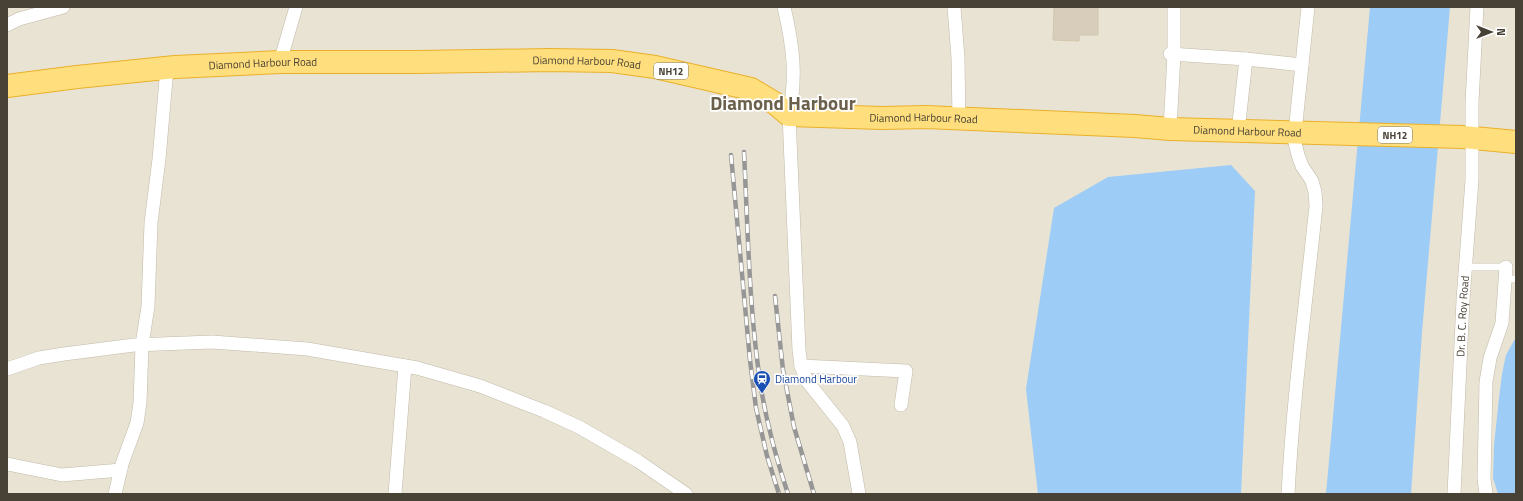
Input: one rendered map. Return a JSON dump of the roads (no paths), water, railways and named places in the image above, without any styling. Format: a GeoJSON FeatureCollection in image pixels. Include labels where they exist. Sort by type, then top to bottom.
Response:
{"type":"FeatureCollection","features":[{"type":"Feature","properties":{"kind":"highway","name":"Diamond Harbour Road"},"geometry":{"type":"LineString","coordinates":[[7,86],[167,68],[280,62],[612,61],[655,67],[751,89],[776,104],[789,115],[959,119],[1135,126],[1170,129],[1468,138],[1516,142]]}},
{"type":"Feature","properties":{"kind":"street"},"geometry":{"type":"LineString","coordinates":[[7,25],[20,19],[63,7]]}},
{"type":"Feature","properties":{"kind":"street"},"geometry":{"type":"LineString","coordinates":[[280,62],[296,7]]}},
{"type":"Feature","properties":{"kind":"street"},"geometry":{"type":"LineString","coordinates":[[784,7],[794,63],[794,83],[789,115],[799,350],[801,366],[807,381],[843,426],[850,442],[859,494]]}},
{"type":"Feature","properties":{"kind":"street"},"geometry":{"type":"LineString","coordinates":[[954,7],[958,58],[959,119]]}},
{"type":"Feature","properties":{"kind":"street"},"geometry":{"type":"LineString","coordinates":[[1170,129],[1174,7]]}},
{"type":"Feature","properties":{"kind":"street"},"geometry":{"type":"LineString","coordinates":[[1288,494],[1290,443],[1299,351],[1308,291],[1316,206],[1315,192],[1312,181],[1302,166],[1295,143],[1308,7]]}},
{"type":"Feature","properties":{"kind":"street","name":"Dr. B. C. Roy Road"},"geometry":{"type":"LineString","coordinates":[[1454,494],[1465,267],[1468,138],[1473,94],[1477,7]]}},
{"type":"Feature","properties":{"kind":"street"},"geometry":{"type":"LineString","coordinates":[[1172,54],[1246,59],[1302,65]]}},
{"type":"Feature","properties":{"kind":"street"},"geometry":{"type":"LineString","coordinates":[[1238,131],[1246,59]]}},
{"type":"Feature","properties":{"kind":"street"},"geometry":{"type":"LineString","coordinates":[[115,494],[136,423],[140,403],[142,345],[148,306],[151,223],[159,159],[167,68]]}},
{"type":"Feature","properties":{"kind":"street"},"geometry":{"type":"LineString","coordinates":[[1486,494],[1484,479],[1486,382],[1490,358],[1502,323],[1509,275]]}},
{"type":"Feature","properties":{"kind":"street"},"geometry":{"type":"LineString","coordinates":[[7,369],[39,358],[142,345],[212,342],[242,343],[306,349],[406,366],[446,375],[480,386],[551,414],[579,427],[638,461],[686,494]]}},
{"type":"Feature","properties":{"kind":"street"},"geometry":{"type":"LineString","coordinates":[[394,494],[406,366]]}},
{"type":"Feature","properties":{"kind":"street"},"geometry":{"type":"LineString","coordinates":[[801,366],[906,371],[901,405]]}},
{"type":"Feature","properties":{"kind":"street"},"geometry":{"type":"LineString","coordinates":[[7,464],[62,475],[121,470]]}},
{"type":"Feature","properties":{"kind":"lane"},"geometry":{"type":"LineString","coordinates":[[1465,267],[1509,275]]}},
{"type":"Feature","properties":{"kind":"water"},"geometry":{"type":"Polygon","coordinates":[[[1370,7],[1450,7],[1422,332],[1411,494],[1326,494],[1370,7]]]}},
{"type":"Feature","properties":{"kind":"water"},"geometry":{"type":"Polygon","coordinates":[[[1231,165],[1255,191],[1241,494],[1038,494],[1026,389],[1054,208],[1108,177],[1231,165]]]}},
{"type":"Feature","properties":{"kind":"water"},"geometry":{"type":"Polygon","coordinates":[[[1516,337],[1516,494],[1498,494],[1493,478],[1494,445],[1499,398],[1506,355],[1516,337]]]}},
{"type":"Feature","properties":{"kind":"railway"},"geometry":{"type":"LineString","coordinates":[[744,152],[754,334],[762,394],[770,432],[788,494]]}},
{"type":"Feature","properties":{"kind":"railway"},"geometry":{"type":"LineString","coordinates":[[731,155],[750,360],[756,408],[767,456],[779,494]]}},
{"type":"Feature","properties":{"kind":"railway"},"geometry":{"type":"LineString","coordinates":[[775,296],[783,370],[794,427],[814,494]]}},
{"type":"Feature","properties":{"kind":"place","name":"Diamond Harbour"},"geometry":{"type":"Point","coordinates":[762,394]}},
{"type":"Feature","properties":{"kind":"district","name":"Diamond Harbour"},"geometry":{"type":"Point","coordinates":[783,103]}}]}
